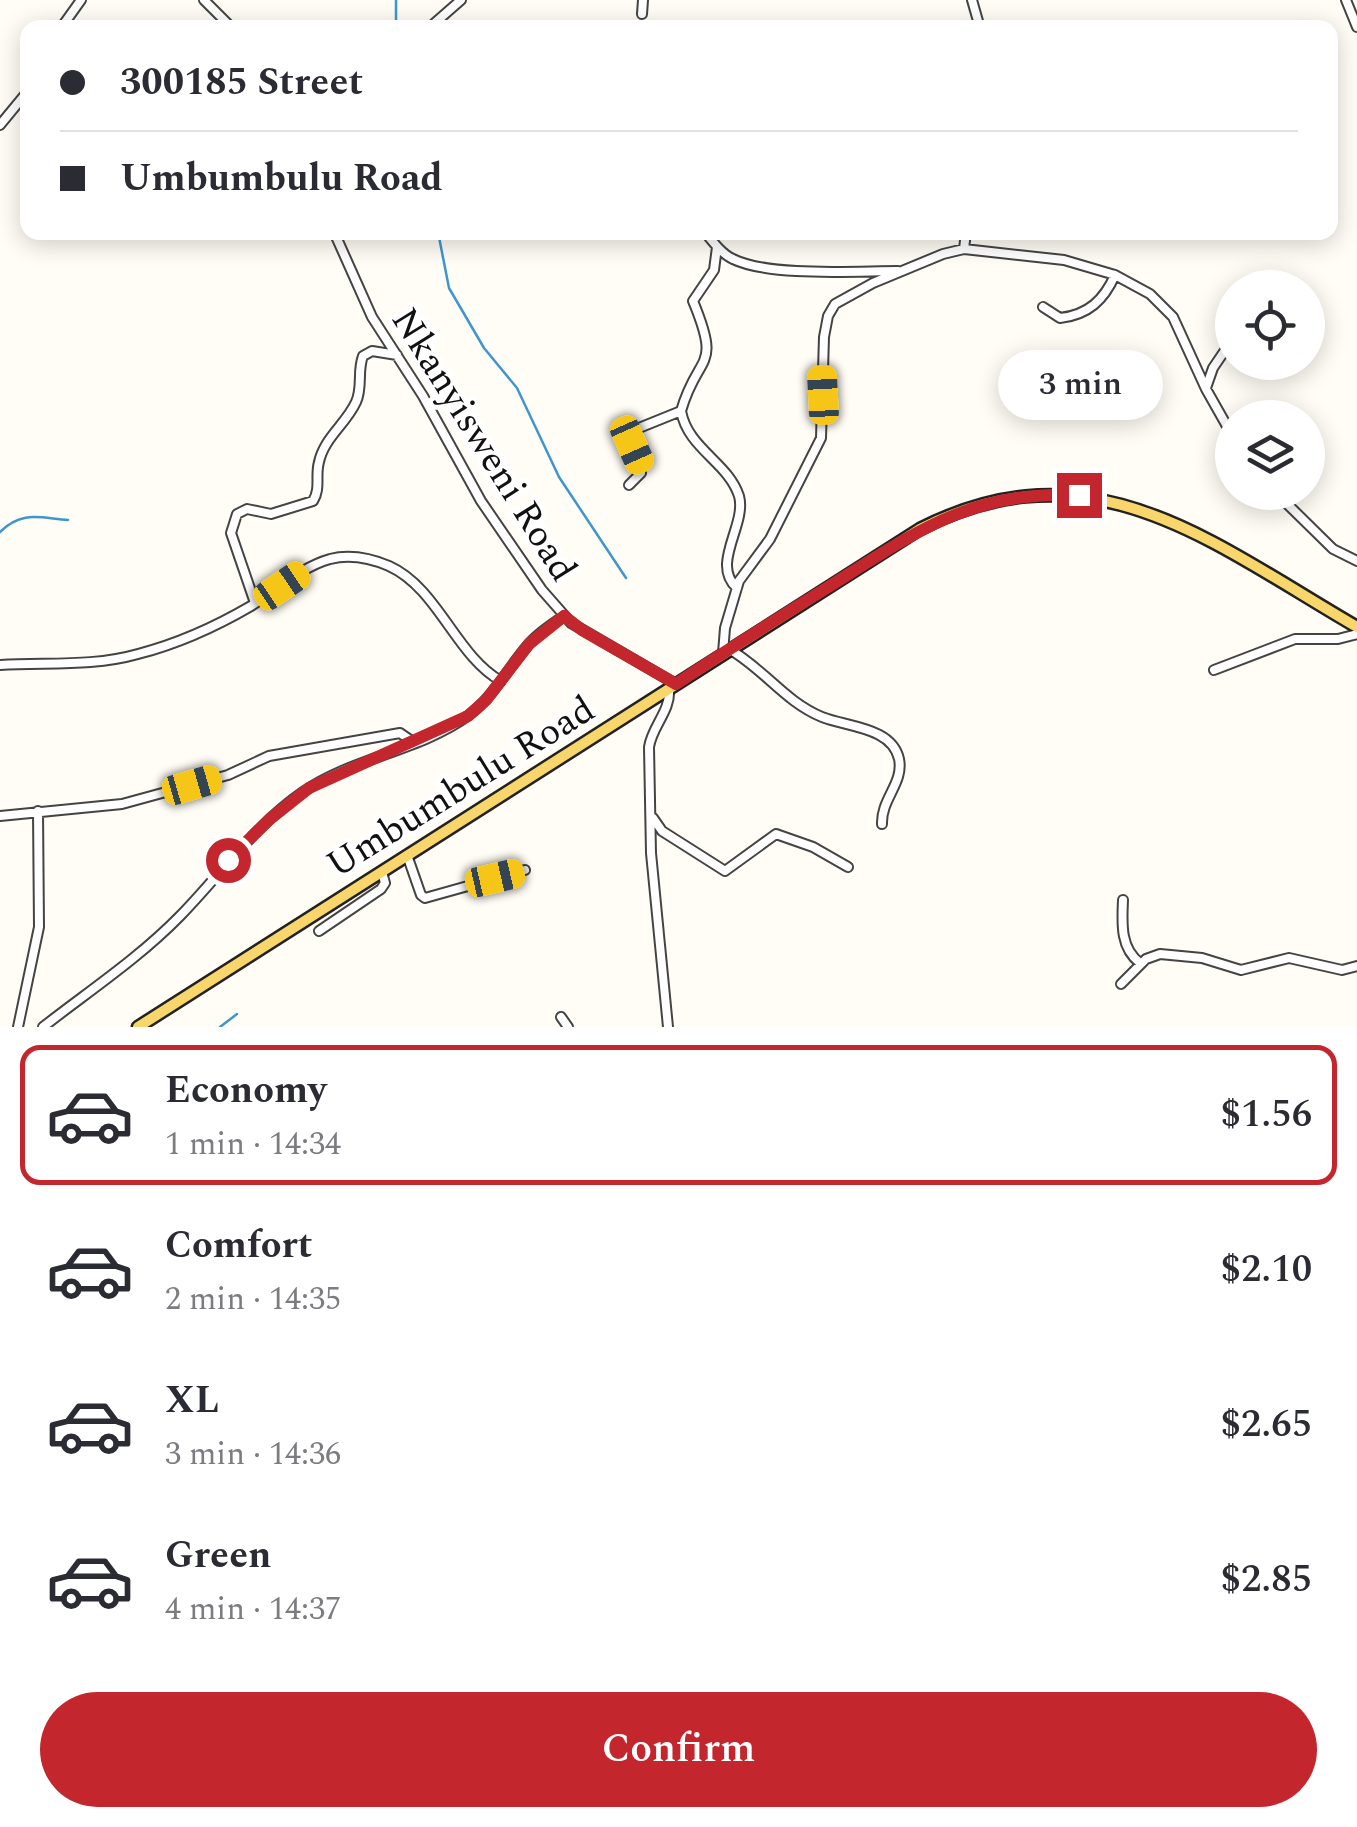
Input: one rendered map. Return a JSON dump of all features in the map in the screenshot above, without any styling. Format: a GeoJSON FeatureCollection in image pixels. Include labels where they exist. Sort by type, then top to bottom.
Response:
{"type":"FeatureCollection","features":[{"type":"Feature","properties":{"kind":"main road","name":"Umbumbulu Road"},"geometry":{"type":"LineString","coordinates":[[138,1027],[934,522],[984,503],[1034,494],[1107,499],[1160,516],[1357,627]]}},
{"type":"Feature","properties":{"kind":"street"},"geometry":{"type":"LineString","coordinates":[[204,0],[224,20]]}},
{"type":"Feature","properties":{"kind":"street"},"geometry":{"type":"LineString","coordinates":[[438,20],[461,0]]}},
{"type":"Feature","properties":{"kind":"street"},"geometry":{"type":"LineString","coordinates":[[642,14],[643,0]]}},
{"type":"Feature","properties":{"kind":"street"},"geometry":{"type":"LineString","coordinates":[[1346,0],[1357,28]]}},
{"type":"Feature","properties":{"kind":"street"},"geometry":{"type":"LineString","coordinates":[[0,125],[20,101]]}},
{"type":"Feature","properties":{"kind":"street","name":"Nkanyisweni Road"},"geometry":{"type":"LineString","coordinates":[[337,240],[366,307],[500,532],[564,616],[672,686]]}},
{"type":"Feature","properties":{"kind":"street"},"geometry":{"type":"LineString","coordinates":[[711,240],[730,258],[751,264],[823,272],[902,271]]}},
{"type":"Feature","properties":{"kind":"street"},"geometry":{"type":"LineString","coordinates":[[964,249],[965,240]]}},
{"type":"Feature","properties":{"kind":"street"},"geometry":{"type":"LineString","coordinates":[[629,485],[642,473],[632,445],[634,430],[682,411],[703,368],[708,337],[693,302],[714,270],[717,247]]}},
{"type":"Feature","properties":{"kind":"street"},"geometry":{"type":"LineString","coordinates":[[882,824],[882,810],[900,775],[892,743],[880,735],[809,712],[749,661],[726,651],[725,628],[744,569],[770,539],[820,444],[828,316],[835,304],[902,271],[964,249],[1051,258],[1115,276],[1157,299],[1173,317],[1215,405]]}},
{"type":"Feature","properties":{"kind":"street"},"geometry":{"type":"LineString","coordinates":[[1044,307],[1060,318],[1084,312],[1102,298],[1115,276]]}},
{"type":"Feature","properties":{"kind":"street"},"geometry":{"type":"LineString","coordinates":[[255,603],[231,533],[234,518],[244,509],[265,515],[313,501],[323,450],[356,403],[363,356],[372,351],[396,355]]}},
{"type":"Feature","properties":{"kind":"street"},"geometry":{"type":"LineString","coordinates":[[1206,389],[1215,365]]}},
{"type":"Feature","properties":{"kind":"street"},"geometry":{"type":"LineString","coordinates":[[682,411],[690,437],[728,477],[738,496],[739,516],[727,562],[730,580],[737,588]]}},
{"type":"Feature","properties":{"kind":"street"},"geometry":{"type":"LineString","coordinates":[[1293,510],[1326,543],[1357,561]]}},
{"type":"Feature","properties":{"kind":"street"},"geometry":{"type":"LineString","coordinates":[[0,665],[82,664],[120,659],[200,633],[316,564],[346,556],[368,559],[404,576],[444,617],[482,668],[501,681]]}},
{"type":"Feature","properties":{"kind":"street"},"geometry":{"type":"LineString","coordinates":[[43,1027],[147,948],[202,892],[236,850],[300,794],[331,776],[468,716],[529,644],[564,616]]}},
{"type":"Feature","properties":{"kind":"street"},"geometry":{"type":"LineString","coordinates":[[1214,670],[1296,639],[1338,639],[1357,634]]}},
{"type":"Feature","properties":{"kind":"street"},"geometry":{"type":"LineString","coordinates":[[668,1027],[651,853],[648,748],[668,705],[672,686]]}},
{"type":"Feature","properties":{"kind":"street"},"geometry":{"type":"LineString","coordinates":[[0,816],[122,804],[228,776],[286,752],[394,734],[404,734],[413,742]]}},
{"type":"Feature","properties":{"kind":"street"},"geometry":{"type":"LineString","coordinates":[[18,1027],[39,927],[38,811]]}},
{"type":"Feature","properties":{"kind":"street"},"geometry":{"type":"LineString","coordinates":[[651,814],[662,831],[727,871],[776,834],[813,847],[848,867]]}},
{"type":"Feature","properties":{"kind":"street"},"geometry":{"type":"LineString","coordinates":[[406,856],[426,898],[525,870]]}},
{"type":"Feature","properties":{"kind":"street"},"geometry":{"type":"LineString","coordinates":[[319,931],[382,889],[382,872]]}},
{"type":"Feature","properties":{"kind":"street"},"geometry":{"type":"LineString","coordinates":[[1124,900],[1125,943],[1129,954],[1140,963]]}},
{"type":"Feature","properties":{"kind":"street"},"geometry":{"type":"LineString","coordinates":[[1121,984],[1150,956],[1166,954],[1202,958],[1244,970],[1289,958],[1342,970],[1357,966]]}},
{"type":"Feature","properties":{"kind":"street"},"geometry":{"type":"LineString","coordinates":[[561,1017],[568,1027]]}},
{"type":"Feature","properties":{"kind":"waterway"},"geometry":{"type":"LineString","coordinates":[[396,0],[396,20]]}},
{"type":"Feature","properties":{"kind":"waterway"},"geometry":{"type":"LineString","coordinates":[[440,240],[449,288],[484,348],[517,388],[559,477],[626,578]]}},
{"type":"Feature","properties":{"kind":"waterway"},"geometry":{"type":"LineString","coordinates":[[0,532],[24,518],[68,520]]}},
{"type":"Feature","properties":{"kind":"waterway"},"geometry":{"type":"LineString","coordinates":[[220,1027],[237,1014]]}},
{"type":"Feature","properties":{"kind":"route"},"geometry":{"type":"LineString","coordinates":[[228,860],[309,788],[468,716],[486,700],[529,644],[564,616],[676,684],[934,522],[999,499],[1034,494],[1079,495]]}}]}
